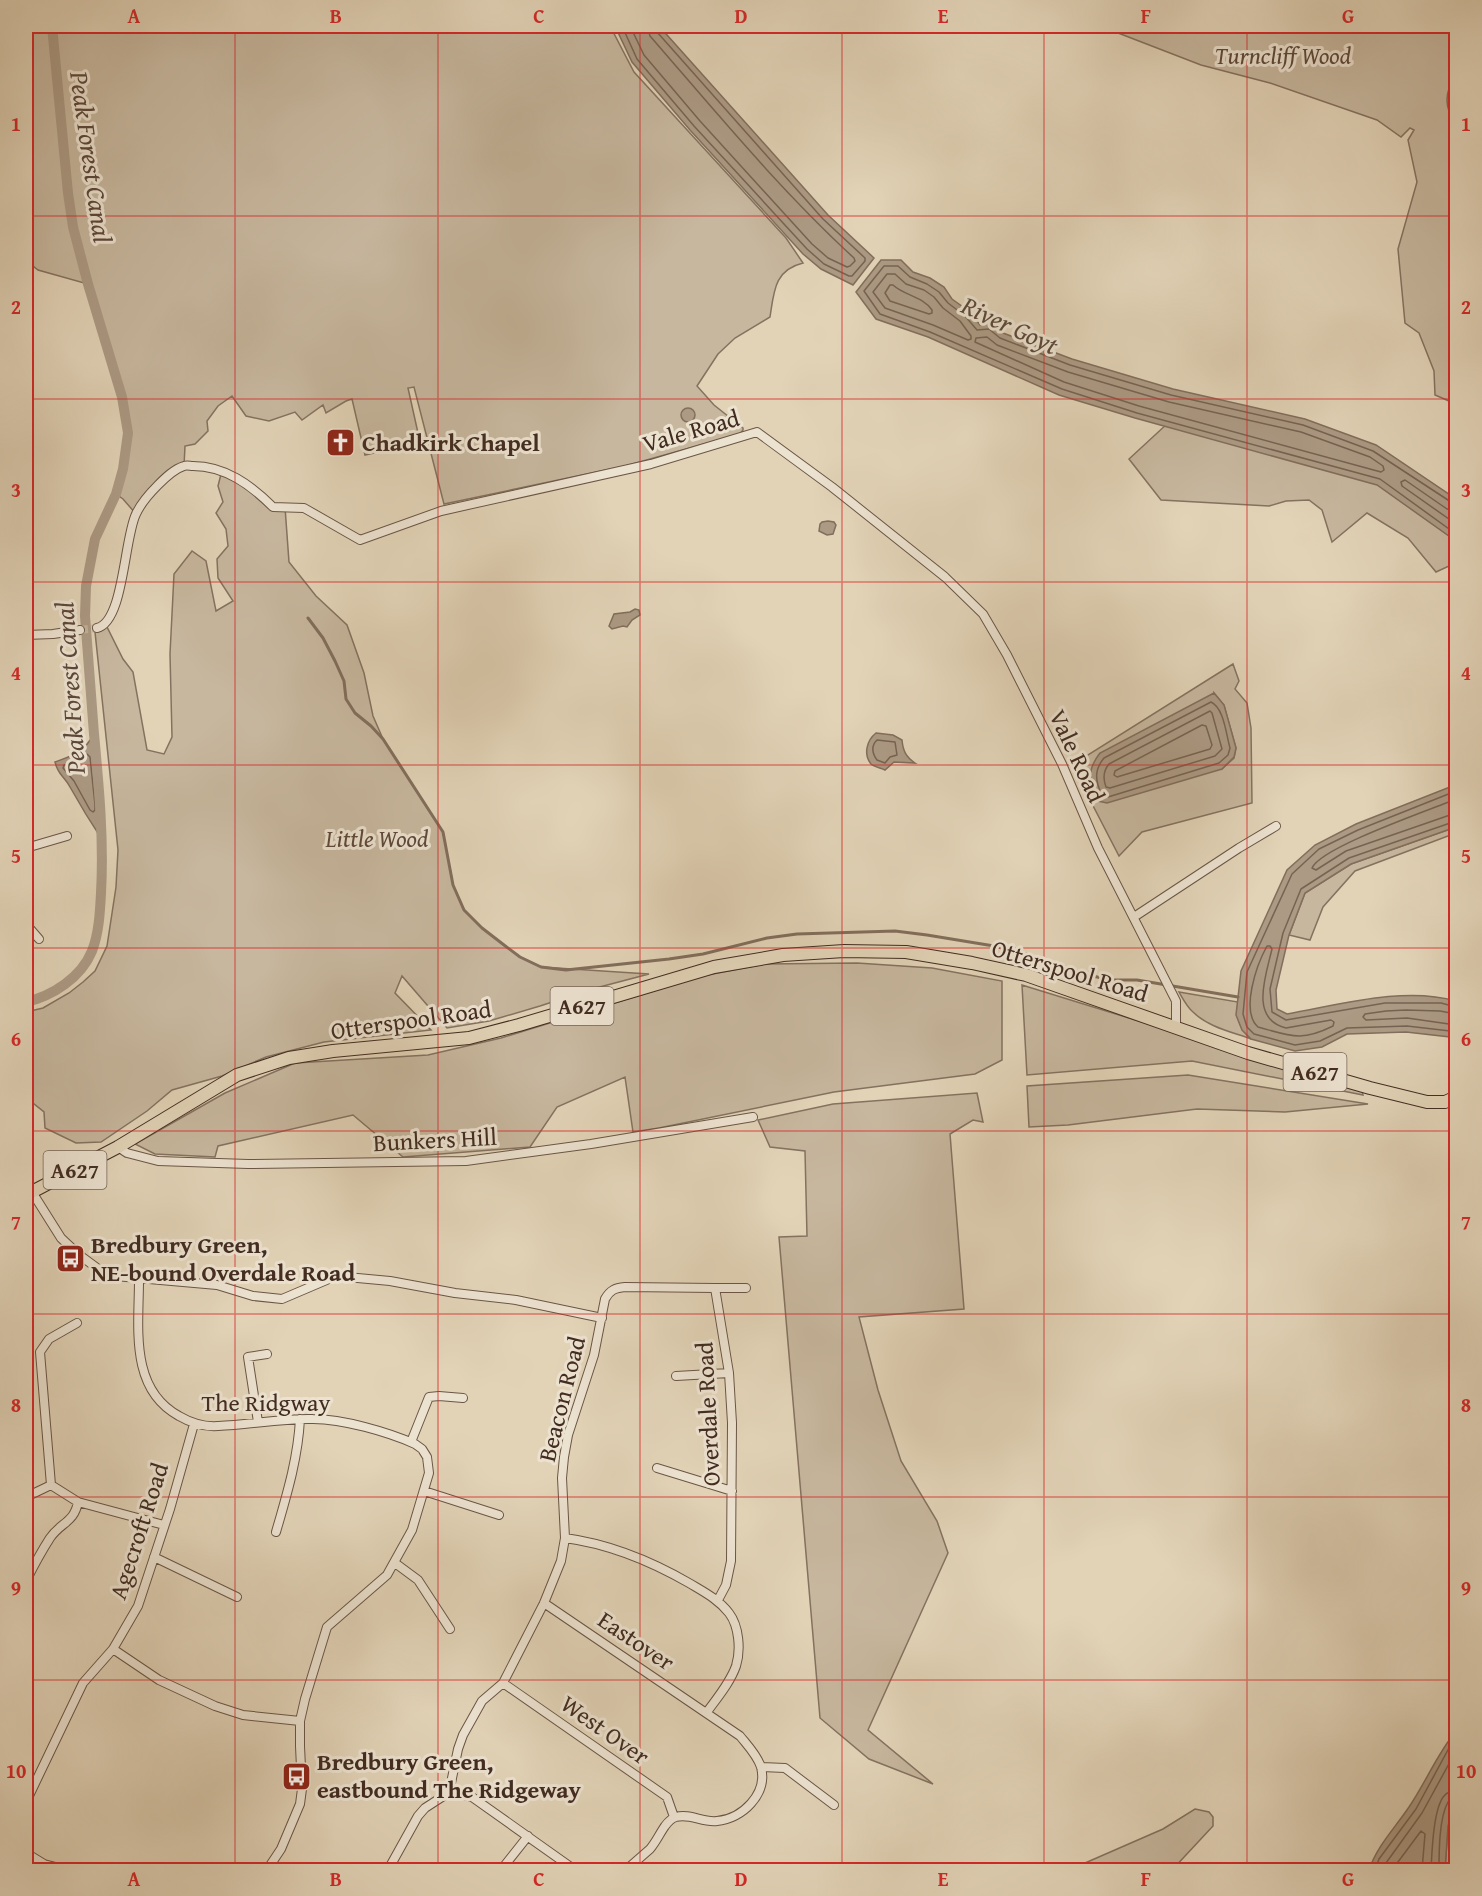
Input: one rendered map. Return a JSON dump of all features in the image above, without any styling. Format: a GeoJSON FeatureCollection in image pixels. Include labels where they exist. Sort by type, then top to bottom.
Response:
{"type":"FeatureCollection","features":[{"type":"Feature","properties":{"kind":"main road","name":"Otterspool Road"},"geometry":{"type":"LineString","coordinates":[[118,1147],[237,1075],[289,1058],[333,1051],[469,1038],[714,967],[783,956],[844,951],[906,952],[1026,975],[1248,1053],[1415,1100],[1445,1102],[1456,1096]]}},
{"type":"Feature","properties":{"kind":"main road","name":"A627"},"geometry":{"type":"LineString","coordinates":[[29,1194],[118,1147]]}},
{"type":"Feature","properties":{"kind":"street","name":"Vale Road"},"geometry":{"type":"LineString","coordinates":[[97,628],[102,627],[111,618],[128,536],[136,514],[149,494],[169,474],[184,466],[203,466],[222,470],[243,481],[273,507],[304,508],[360,540],[441,511],[651,464],[757,432],[832,487],[945,577],[983,614],[1007,655],[1062,764],[1098,848],[1176,1000],[1176,1026]]}},
{"type":"Feature","properties":{"kind":"street"},"geometry":{"type":"LineString","coordinates":[[26,635],[80,630]]}},
{"type":"Feature","properties":{"kind":"street"},"geometry":{"type":"LineString","coordinates":[[1134,917],[1276,826]]}},
{"type":"Feature","properties":{"kind":"street"},"geometry":{"type":"LineString","coordinates":[[26,848],[67,836]]}},
{"type":"Feature","properties":{"kind":"street"},"geometry":{"type":"LineString","coordinates":[[26,924],[39,939]]}},
{"type":"Feature","properties":{"kind":"street","name":"Bunkers Hill"},"geometry":{"type":"LineString","coordinates":[[118,1147],[127,1153],[158,1161],[271,1164],[466,1161],[591,1144],[753,1117]]}},
{"type":"Feature","properties":{"kind":"street"},"geometry":{"type":"LineString","coordinates":[[29,1194],[61,1238],[78,1254],[98,1268],[115,1276],[139,1280],[217,1285],[253,1296],[282,1299],[336,1276],[390,1281],[455,1293],[516,1300],[602,1318],[605,1299],[615,1288],[746,1288]]}},
{"type":"Feature","properties":{"kind":"street","name":"The Ridgway"},"geometry":{"type":"LineString","coordinates":[[139,1280],[139,1351],[143,1371],[150,1388],[172,1412],[194,1424],[217,1426],[300,1419],[332,1420],[411,1442]]}},
{"type":"Feature","properties":{"kind":"street","name":"Overdale Road"},"geometry":{"type":"LineString","coordinates":[[715,1288],[729,1373],[732,1423],[731,1561],[726,1585],[718,1600]]}},
{"type":"Feature","properties":{"kind":"street","name":"Beacon Road"},"geometry":{"type":"LineString","coordinates":[[447,1791],[452,1783],[458,1749],[469,1724],[482,1701],[503,1683],[544,1603],[561,1561],[565,1538],[562,1478],[564,1457],[568,1435],[594,1355],[602,1318]]}},
{"type":"Feature","properties":{"kind":"street"},"geometry":{"type":"LineString","coordinates":[[51,1485],[40,1352],[49,1339],[77,1323]]}},
{"type":"Feature","properties":{"kind":"street"},"geometry":{"type":"LineString","coordinates":[[258,1422],[248,1357],[267,1354]]}},
{"type":"Feature","properties":{"kind":"street"},"geometry":{"type":"LineString","coordinates":[[676,1376],[729,1373]]}},
{"type":"Feature","properties":{"kind":"street"},"geometry":{"type":"LineString","coordinates":[[263,1870],[269,1867],[281,1849],[300,1804],[302,1789],[300,1721],[327,1627],[387,1575],[412,1530],[429,1473],[429,1462],[422,1449],[411,1442],[429,1397],[463,1398]]}},
{"type":"Feature","properties":{"kind":"street"},"geometry":{"type":"LineString","coordinates":[[276,1532],[292,1477],[300,1419]]}},
{"type":"Feature","properties":{"kind":"street","name":"Agecroft Road"},"geometry":{"type":"LineString","coordinates":[[26,1802],[83,1683],[113,1648],[138,1606],[194,1424]]}},
{"type":"Feature","properties":{"kind":"street"},"geometry":{"type":"LineString","coordinates":[[657,1468],[732,1491]]}},
{"type":"Feature","properties":{"kind":"street"},"geometry":{"type":"LineString","coordinates":[[26,1497],[51,1485]]}},
{"type":"Feature","properties":{"kind":"street"},"geometry":{"type":"LineString","coordinates":[[51,1485],[78,1502],[164,1525]]}},
{"type":"Feature","properties":{"kind":"street"},"geometry":{"type":"LineString","coordinates":[[424,1491],[499,1515]]}},
{"type":"Feature","properties":{"kind":"street"},"geometry":{"type":"LineString","coordinates":[[26,1579],[50,1537],[76,1513],[78,1502]]}},
{"type":"Feature","properties":{"kind":"street"},"geometry":{"type":"LineString","coordinates":[[565,1538],[594,1542],[641,1558],[667,1571],[718,1600],[730,1615],[736,1629],[738,1646],[736,1665],[726,1685],[707,1712],[740,1736],[755,1755],[761,1767],[761,1780],[756,1795],[747,1808],[732,1818],[715,1822],[690,1816],[674,1817],[651,1847],[626,1870]]}},
{"type":"Feature","properties":{"kind":"street"},"geometry":{"type":"LineString","coordinates":[[154,1557],[237,1597]]}},
{"type":"Feature","properties":{"kind":"street"},"geometry":{"type":"LineString","coordinates":[[395,1563],[418,1580],[450,1629]]}},
{"type":"Feature","properties":{"kind":"street","name":"Eastover"},"geometry":{"type":"LineString","coordinates":[[544,1603],[707,1712]]}},
{"type":"Feature","properties":{"kind":"street"},"geometry":{"type":"LineString","coordinates":[[113,1648],[159,1680],[215,1706],[243,1715],[300,1721]]}},
{"type":"Feature","properties":{"kind":"street","name":"West Over"},"geometry":{"type":"LineString","coordinates":[[503,1683],[666,1797],[674,1817]]}},
{"type":"Feature","properties":{"kind":"street"},"geometry":{"type":"LineString","coordinates":[[761,1767],[785,1768],[834,1804]]}},
{"type":"Feature","properties":{"kind":"street"},"geometry":{"type":"LineString","coordinates":[[388,1870],[418,1816],[447,1791],[472,1797],[575,1870]]}},
{"type":"Feature","properties":{"kind":"street"},"geometry":{"type":"LineString","coordinates":[[501,1870],[528,1836]]}},
{"type":"Feature","properties":{"kind":"street"},"geometry":{"type":"LineString","coordinates":[[27,1856],[44,1864],[67,1870]]}},
{"type":"Feature","properties":{"kind":"green space"},"geometry":{"type":"Polygon","coordinates":[[[26,26],[610,26],[634,72],[786,238],[803,263],[786,271],[777,283],[770,317],[735,338],[718,354],[697,386],[714,405],[743,430],[740,434],[625,466],[444,504],[414,387],[408,388],[420,442],[365,455],[352,399],[326,413],[323,405],[302,420],[295,412],[269,421],[246,416],[232,396],[218,406],[207,421],[208,431],[195,444],[185,446],[184,466],[169,474],[136,514],[116,494],[123,469],[128,434],[126,418],[111,357],[88,284],[38,270],[28,262],[30,252],[26,236],[31,226],[33,135],[27,97],[29,87],[26,71],[26,26]]]}},
{"type":"Feature","properties":{"kind":"green space","name":"Turncliff Wood"},"geometry":{"type":"Polygon","coordinates":[[[1100,26],[1456,26],[1456,404],[1435,395],[1434,371],[1419,333],[1405,323],[1398,249],[1417,182],[1408,140],[1414,130],[1410,128],[1401,137],[1377,120],[1270,83],[1201,65],[1100,26]]]}},
{"type":"Feature","properties":{"kind":"green space"},"geometry":{"type":"Polygon","coordinates":[[[1181,411],[1247,424],[1456,517],[1456,568],[1451,565],[1436,572],[1408,538],[1367,513],[1332,542],[1322,510],[1309,500],[1286,501],[1269,506],[1161,500],[1129,459],[1181,411]]]}},
{"type":"Feature","properties":{"kind":"green space","name":"Little Wood"},"geometry":{"type":"Polygon","coordinates":[[[222,470],[273,507],[285,507],[289,562],[316,596],[347,625],[364,673],[373,716],[383,739],[443,832],[453,885],[464,910],[482,928],[520,957],[541,967],[649,974],[489,1021],[447,1028],[402,976],[395,993],[431,1030],[324,1042],[266,1057],[222,1076],[172,1090],[147,1111],[101,1142],[76,1143],[45,1128],[44,1112],[26,1101],[26,1012],[43,1008],[83,982],[95,971],[107,946],[116,887],[118,850],[95,632],[107,627],[123,659],[133,672],[147,750],[164,754],[172,737],[170,654],[174,574],[192,551],[206,561],[216,611],[233,601],[218,578],[217,559],[228,546],[226,529],[216,513],[223,502],[218,486],[222,470]]]}},
{"type":"Feature","properties":{"kind":"green space"},"geometry":{"type":"Polygon","coordinates":[[[1233,664],[1239,681],[1235,689],[1247,703],[1251,728],[1252,803],[1142,832],[1119,856],[1072,765],[1233,664]],[[1214,693],[1222,769],[1234,758],[1236,748],[1224,705],[1214,693]]]}},
{"type":"Feature","properties":{"kind":"green space"},"geometry":{"type":"Polygon","coordinates":[[[1456,827],[1456,833],[1355,871],[1323,907],[1310,940],[1289,935],[1305,893],[1351,864],[1456,827]]]}},
{"type":"Feature","properties":{"kind":"green space"},"geometry":{"type":"Polygon","coordinates":[[[857,963],[932,968],[1002,981],[1002,1060],[975,1074],[834,1092],[633,1132],[625,1077],[557,1107],[530,1147],[403,1157],[353,1115],[218,1146],[215,1157],[155,1154],[135,1144],[225,1093],[295,1063],[428,1055],[501,1038],[702,976],[765,964],[857,963]]]}},
{"type":"Feature","properties":{"kind":"green space"},"geometry":{"type":"Polygon","coordinates":[[[1022,985],[1362,1090],[1363,1095],[1192,1061],[1027,1075],[1022,985]]]}},
{"type":"Feature","properties":{"kind":"green space"},"geometry":{"type":"Polygon","coordinates":[[[1179,992],[1238,1002],[1239,1022],[1251,1039],[1206,1022],[1191,1010],[1179,992]]]}},
{"type":"Feature","properties":{"kind":"green space"},"geometry":{"type":"Polygon","coordinates":[[[1188,1075],[1368,1104],[1285,1112],[1197,1109],[1068,1125],[1029,1127],[1027,1086],[1188,1075]]]}},
{"type":"Feature","properties":{"kind":"green space"},"geometry":{"type":"Polygon","coordinates":[[[977,1093],[983,1122],[973,1120],[950,1134],[964,1309],[859,1317],[878,1390],[901,1461],[937,1521],[948,1553],[868,1730],[933,1784],[869,1759],[820,1718],[779,1237],[807,1236],[805,1151],[770,1147],[758,1120],[833,1104],[977,1093]]]}},
{"type":"Feature","properties":{"kind":"green space"},"geometry":{"type":"Polygon","coordinates":[[[1456,1795],[1456,1870],[1445,1870],[1448,1826],[1456,1795]]]}},
{"type":"Feature","properties":{"kind":"green space"},"geometry":{"type":"Polygon","coordinates":[[[1195,1809],[1209,1812],[1213,1817],[1213,1826],[1172,1870],[1069,1870],[1163,1829],[1195,1809]]]}},
{"type":"Feature","properties":{"kind":"water"},"geometry":{"type":"Polygon","coordinates":[[[615,26],[659,26],[828,215],[874,258],[853,285],[821,269],[803,254],[690,130],[632,62],[615,26]]]}},
{"type":"Feature","properties":{"kind":"water"},"geometry":{"type":"Polygon","coordinates":[[[1456,75],[1456,125],[1449,112],[1447,100],[1449,88],[1456,75]]]}},
{"type":"Feature","properties":{"kind":"water"},"geometry":{"type":"Polygon","coordinates":[[[881,260],[901,260],[913,272],[930,278],[944,287],[952,299],[970,312],[980,325],[989,321],[1003,333],[1072,359],[1173,389],[1305,419],[1376,445],[1456,499],[1456,541],[1377,485],[1059,395],[928,337],[876,319],[856,292],[881,260]]]}},
{"type":"Feature","properties":{"kind":"water"},"geometry":{"type":"Polygon","coordinates":[[[685,408],[691,408],[695,415],[691,422],[685,422],[681,418],[681,412],[685,408]]]}},
{"type":"Feature","properties":{"kind":"water"},"geometry":{"type":"Polygon","coordinates":[[[828,521],[836,525],[833,534],[827,535],[819,531],[820,524],[828,521]]]}},
{"type":"Feature","properties":{"kind":"water"},"geometry":{"type":"Polygon","coordinates":[[[639,610],[640,615],[627,627],[612,629],[609,626],[614,614],[639,610]]]}},
{"type":"Feature","properties":{"kind":"water"},"geometry":{"type":"Polygon","coordinates":[[[1214,693],[1224,705],[1236,748],[1234,757],[1222,769],[1107,803],[1098,801],[1090,777],[1093,765],[1100,753],[1214,693]]]}},
{"type":"Feature","properties":{"kind":"water"},"geometry":{"type":"Polygon","coordinates":[[[876,733],[893,735],[902,740],[906,753],[915,763],[894,762],[885,770],[872,765],[867,756],[867,747],[870,739],[876,733]]]}},
{"type":"Feature","properties":{"kind":"water"},"geometry":{"type":"Polygon","coordinates":[[[94,734],[103,841],[68,783],[59,773],[55,762],[78,752],[94,734]]]}},
{"type":"Feature","properties":{"kind":"water"},"geometry":{"type":"Polygon","coordinates":[[[1456,785],[1456,827],[1351,864],[1305,893],[1289,935],[1276,990],[1277,1009],[1287,1014],[1393,996],[1415,995],[1456,1001],[1456,1041],[1450,1037],[1406,1032],[1347,1034],[1322,1047],[1295,1051],[1251,1039],[1242,1030],[1236,1015],[1241,971],[1287,870],[1315,845],[1356,824],[1456,785]]]}},
{"type":"Feature","properties":{"kind":"water"},"geometry":{"type":"Polygon","coordinates":[[[1456,1731],[1456,1795],[1448,1826],[1445,1870],[1369,1870],[1381,1845],[1409,1807],[1456,1731]]]}},
{"type":"Feature","properties":{"kind":"waterway","name":"Peak Forest Canal"},"geometry":{"type":"LineString","coordinates":[[26,1002],[55,990],[81,970],[92,951],[98,930],[102,873],[101,833],[85,616],[86,586],[95,539],[116,494],[123,469],[128,433],[122,397],[73,227],[52,26]]}},
{"type":"Feature","properties":{"kind":"waterway"},"geometry":{"type":"LineString","coordinates":[[308,618],[323,638],[335,661],[344,681],[346,699],[355,713],[383,739],[443,832],[453,885],[464,910],[482,928],[520,957],[541,967],[566,970],[669,959],[703,954],[767,938],[797,934],[895,931],[994,946],[1111,980],[1137,980],[1238,997]]}},
{"type":"Feature","properties":{"kind":"tunnel"},"geometry":{"type":"LineString","coordinates":[[80,630],[97,628]]}},
{"type":"Feature","properties":{"kind":"place","name":"Chadkirk Chapel"},"geometry":{"type":"Point","coordinates":[341,443]}},
{"type":"Feature","properties":{"kind":"place","name":"Bredbury Green, NE-bound Overdale Road"},"geometry":{"type":"Point","coordinates":[70,1259]}},
{"type":"Feature","properties":{"kind":"place","name":"Bredbury Green, eastbound The Ridgeway"},"geometry":{"type":"Point","coordinates":[296,1776]}},
{"type":"Feature","properties":{"kind":"water label","name":"River Goyt"},"geometry":{"type":"Point","coordinates":[1010,325]}}]}
